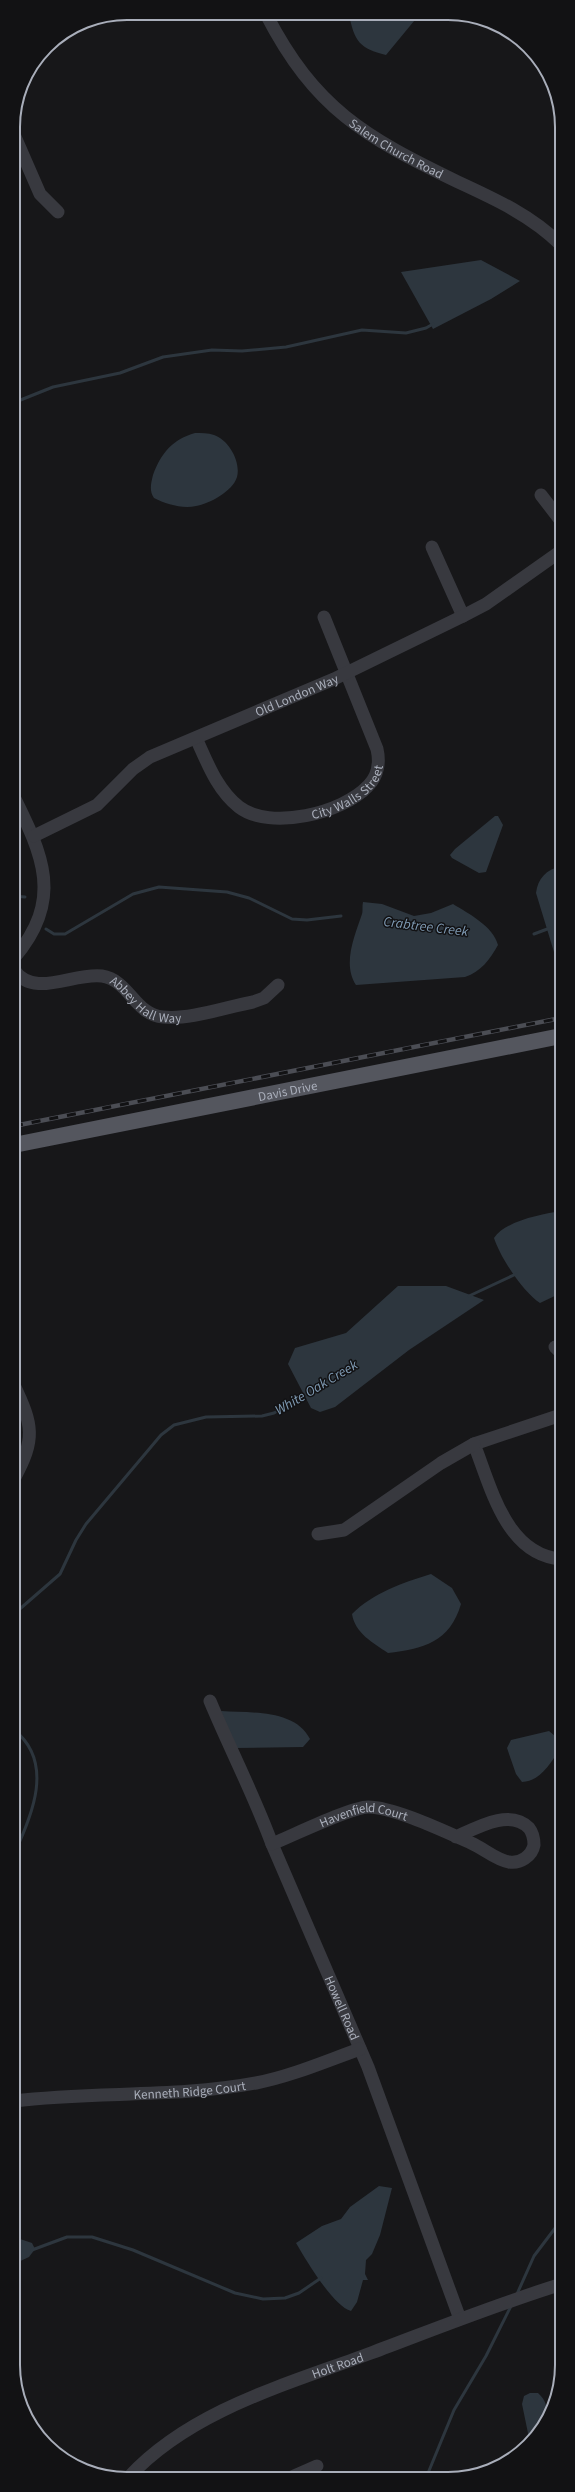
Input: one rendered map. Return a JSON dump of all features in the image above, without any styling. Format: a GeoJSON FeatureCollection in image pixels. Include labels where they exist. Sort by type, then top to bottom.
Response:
{"type":"FeatureCollection","features":[{"type":"Feature","properties":{"kind":"main road","name":"Davis Drive"},"geometry":{"type":"LineString","coordinates":[[20,1144],[555,1037]]}},
{"type":"Feature","properties":{"kind":"street","name":"Salem Church Road"},"geometry":{"type":"LineString","coordinates":[[269,20],[283,45],[307,81],[348,120],[399,152],[527,217],[555,237]]}},
{"type":"Feature","properties":{"kind":"street"},"geometry":{"type":"LineString","coordinates":[[20,148],[40,194],[58,212]]}},
{"type":"Feature","properties":{"kind":"street"},"geometry":{"type":"LineString","coordinates":[[541,495],[555,513]]}},
{"type":"Feature","properties":{"kind":"street"},"geometry":{"type":"LineString","coordinates":[[432,547],[463,616]]}},
{"type":"Feature","properties":{"kind":"street","name":"Old London Way"},"geometry":{"type":"LineString","coordinates":[[34,836],[97,805],[133,769],[150,757],[346,673],[486,604],[555,560]]}},
{"type":"Feature","properties":{"kind":"street","name":"City Walls Street"},"geometry":{"type":"LineString","coordinates":[[196,738],[223,791],[238,807],[253,815],[268,820],[288,820],[336,805],[357,795],[369,785],[377,771],[379,759],[374,739],[324,617]]}},
{"type":"Feature","properties":{"kind":"street"},"geometry":{"type":"LineString","coordinates":[[20,807],[34,836],[42,861],[42,907],[31,934],[20,950]]}},
{"type":"Feature","properties":{"kind":"street","name":"Abbey Hall Way"},"geometry":{"type":"LineString","coordinates":[[20,977],[34,983],[57,983],[93,975],[107,977],[123,986],[145,1011],[163,1017],[179,1018],[253,1002],[264,998],[278,985]]}},
{"type":"Feature","properties":{"kind":"street"},"geometry":{"type":"LineString","coordinates":[[20,1402],[30,1432],[29,1448],[20,1467]]}},
{"type":"Feature","properties":{"kind":"street"},"geometry":{"type":"LineString","coordinates":[[318,1534],[344,1530],[441,1463],[474,1444],[555,1417]]}},
{"type":"Feature","properties":{"kind":"street"},"geometry":{"type":"LineString","coordinates":[[474,1444],[495,1497],[514,1535],[531,1550],[542,1555],[555,1558]]}},
{"type":"Feature","properties":{"kind":"street","name":"Howell Road"},"geometry":{"type":"LineString","coordinates":[[210,1701],[236,1762],[259,1809],[272,1844],[360,2048],[460,2319]]}},
{"type":"Feature","properties":{"kind":"street","name":"Havenfield Court"},"geometry":{"type":"LineString","coordinates":[[272,1844],[366,1807],[390,1810],[456,1837],[510,1862],[522,1860],[533,1848],[531,1830],[520,1821],[512,1820],[484,1824],[456,1837]]}},
{"type":"Feature","properties":{"kind":"street","name":"Kenneth Ridge Court"},"geometry":{"type":"LineString","coordinates":[[20,2101],[127,2095],[234,2086],[291,2073],[360,2048]]}},
{"type":"Feature","properties":{"kind":"street","name":"Holt Road"},"geometry":{"type":"LineString","coordinates":[[134,2472],[164,2444],[213,2415],[511,2299],[555,2286]]}},
{"type":"Feature","properties":{"kind":"street"},"geometry":{"type":"LineString","coordinates":[[549,2288],[555,2290]]}},
{"type":"Feature","properties":{"kind":"street"},"geometry":{"type":"LineString","coordinates":[[303,2472],[317,2466]]}},
{"type":"Feature","properties":{"kind":"water"},"geometry":{"type":"Polygon","coordinates":[[[350,20],[415,20],[386,55],[364,47],[356,37],[350,20]]]}},
{"type":"Feature","properties":{"kind":"water"},"geometry":{"type":"Polygon","coordinates":[[[481,260],[520,281],[491,299],[433,329],[401,272],[481,260]]]}},
{"type":"Feature","properties":{"kind":"water"},"geometry":{"type":"Polygon","coordinates":[[[195,433],[207,433],[214,435],[229,447],[233,452],[237,465],[238,471],[235,482],[226,492],[214,500],[191,507],[174,505],[154,498],[151,493],[151,484],[156,467],[160,460],[174,443],[195,433]]]}},
{"type":"Feature","properties":{"kind":"water"},"geometry":{"type":"Polygon","coordinates":[[[495,816],[498,816],[503,825],[486,872],[479,873],[452,858],[450,855],[455,849],[495,816]]]}},
{"type":"Feature","properties":{"kind":"water"},"geometry":{"type":"Polygon","coordinates":[[[555,868],[555,955],[536,893],[541,879],[555,868]]]}},
{"type":"Feature","properties":{"kind":"water"},"geometry":{"type":"Polygon","coordinates":[[[363,902],[382,904],[414,916],[431,913],[453,904],[486,926],[495,938],[498,945],[492,955],[476,972],[465,977],[356,985],[352,977],[350,959],[353,940],[362,913],[363,902]]]}},
{"type":"Feature","properties":{"kind":"water"},"geometry":{"type":"Polygon","coordinates":[[[555,1212],[555,1296],[540,1303],[526,1291],[513,1274],[501,1255],[494,1238],[506,1227],[524,1219],[555,1212]]]}},
{"type":"Feature","properties":{"kind":"water"},"geometry":{"type":"Polygon","coordinates":[[[398,1286],[446,1286],[484,1300],[409,1350],[335,1407],[320,1412],[311,1408],[288,1364],[295,1348],[346,1333],[398,1286]]]}},
{"type":"Feature","properties":{"kind":"water"},"geometry":{"type":"Polygon","coordinates":[[[431,1574],[452,1588],[461,1604],[450,1627],[434,1641],[413,1649],[388,1653],[366,1637],[357,1627],[352,1614],[369,1600],[409,1581],[431,1574]]]}},
{"type":"Feature","properties":{"kind":"water"},"geometry":{"type":"Polygon","coordinates":[[[221,1711],[271,1714],[283,1717],[294,1722],[303,1729],[310,1739],[303,1747],[235,1748],[221,1711]]]}},
{"type":"Feature","properties":{"kind":"water"},"geometry":{"type":"Polygon","coordinates":[[[549,1731],[555,1736],[555,1757],[544,1771],[534,1779],[522,1782],[516,1774],[507,1748],[511,1740],[549,1731]]]}},
{"type":"Feature","properties":{"kind":"water"},"geometry":{"type":"Polygon","coordinates":[[[379,2186],[392,2188],[380,2235],[372,2254],[366,2260],[365,2274],[368,2280],[363,2280],[357,2302],[351,2311],[336,2301],[328,2292],[320,2282],[296,2243],[322,2226],[341,2219],[350,2207],[379,2186]]]}},
{"type":"Feature","properties":{"kind":"water"},"geometry":{"type":"Polygon","coordinates":[[[20,2239],[32,2243],[35,2249],[29,2257],[20,2261],[20,2239]]]}},
{"type":"Feature","properties":{"kind":"water"},"geometry":{"type":"Polygon","coordinates":[[[530,2393],[538,2393],[543,2398],[547,2406],[528,2435],[522,2404],[524,2396],[530,2393]]]}},
{"type":"Feature","properties":{"kind":"waterway"},"geometry":{"type":"LineString","coordinates":[[20,400],[53,387],[120,373],[163,357],[212,350],[242,351],[286,347],[362,330],[406,333],[426,328],[433,324]]}},
{"type":"Feature","properties":{"kind":"waterway","name":"Crabtree Creek"},"geometry":{"type":"LineString","coordinates":[[46,929],[54,934],[65,934],[133,894],[159,887],[227,892],[249,898],[292,919],[307,920],[341,916]]}},
{"type":"Feature","properties":{"kind":"waterway","name":"Crabtree Creek"},"geometry":{"type":"LineString","coordinates":[[20,897],[25,897]]}},
{"type":"Feature","properties":{"kind":"waterway","name":"Crabtree Creek"},"geometry":{"type":"LineString","coordinates":[[534,934],[550,928]]}},
{"type":"Feature","properties":{"kind":"waterway","name":"White Oak Creek"},"geometry":{"type":"LineString","coordinates":[[469,1296],[516,1274]]}},
{"type":"Feature","properties":{"kind":"waterway","name":"White Oak Creek"},"geometry":{"type":"LineString","coordinates":[[20,1609],[60,1574],[76,1540],[86,1524],[161,1435],[174,1425],[206,1417],[262,1416],[274,1413],[307,1394]]}},
{"type":"Feature","properties":{"kind":"waterway","name":"White Oak Creek"},"geometry":{"type":"LineString","coordinates":[[20,1736],[27,1743],[34,1758],[37,1773],[33,1807],[20,1841]]}},
{"type":"Feature","properties":{"kind":"waterway"},"geometry":{"type":"LineString","coordinates":[[517,2294],[534,2256],[555,2228]]}},
{"type":"Feature","properties":{"kind":"waterway"},"geometry":{"type":"LineString","coordinates":[[32,2250],[67,2237],[92,2237],[133,2250],[235,2293],[263,2299],[285,2298],[299,2293],[321,2278]]}},
{"type":"Feature","properties":{"kind":"waterway"},"geometry":{"type":"LineString","coordinates":[[428,2472],[454,2410],[486,2356],[512,2304]]}},
{"type":"Feature","properties":{"kind":"railway"},"geometry":{"type":"LineString","coordinates":[[20,1125],[555,1019]]}}]}
